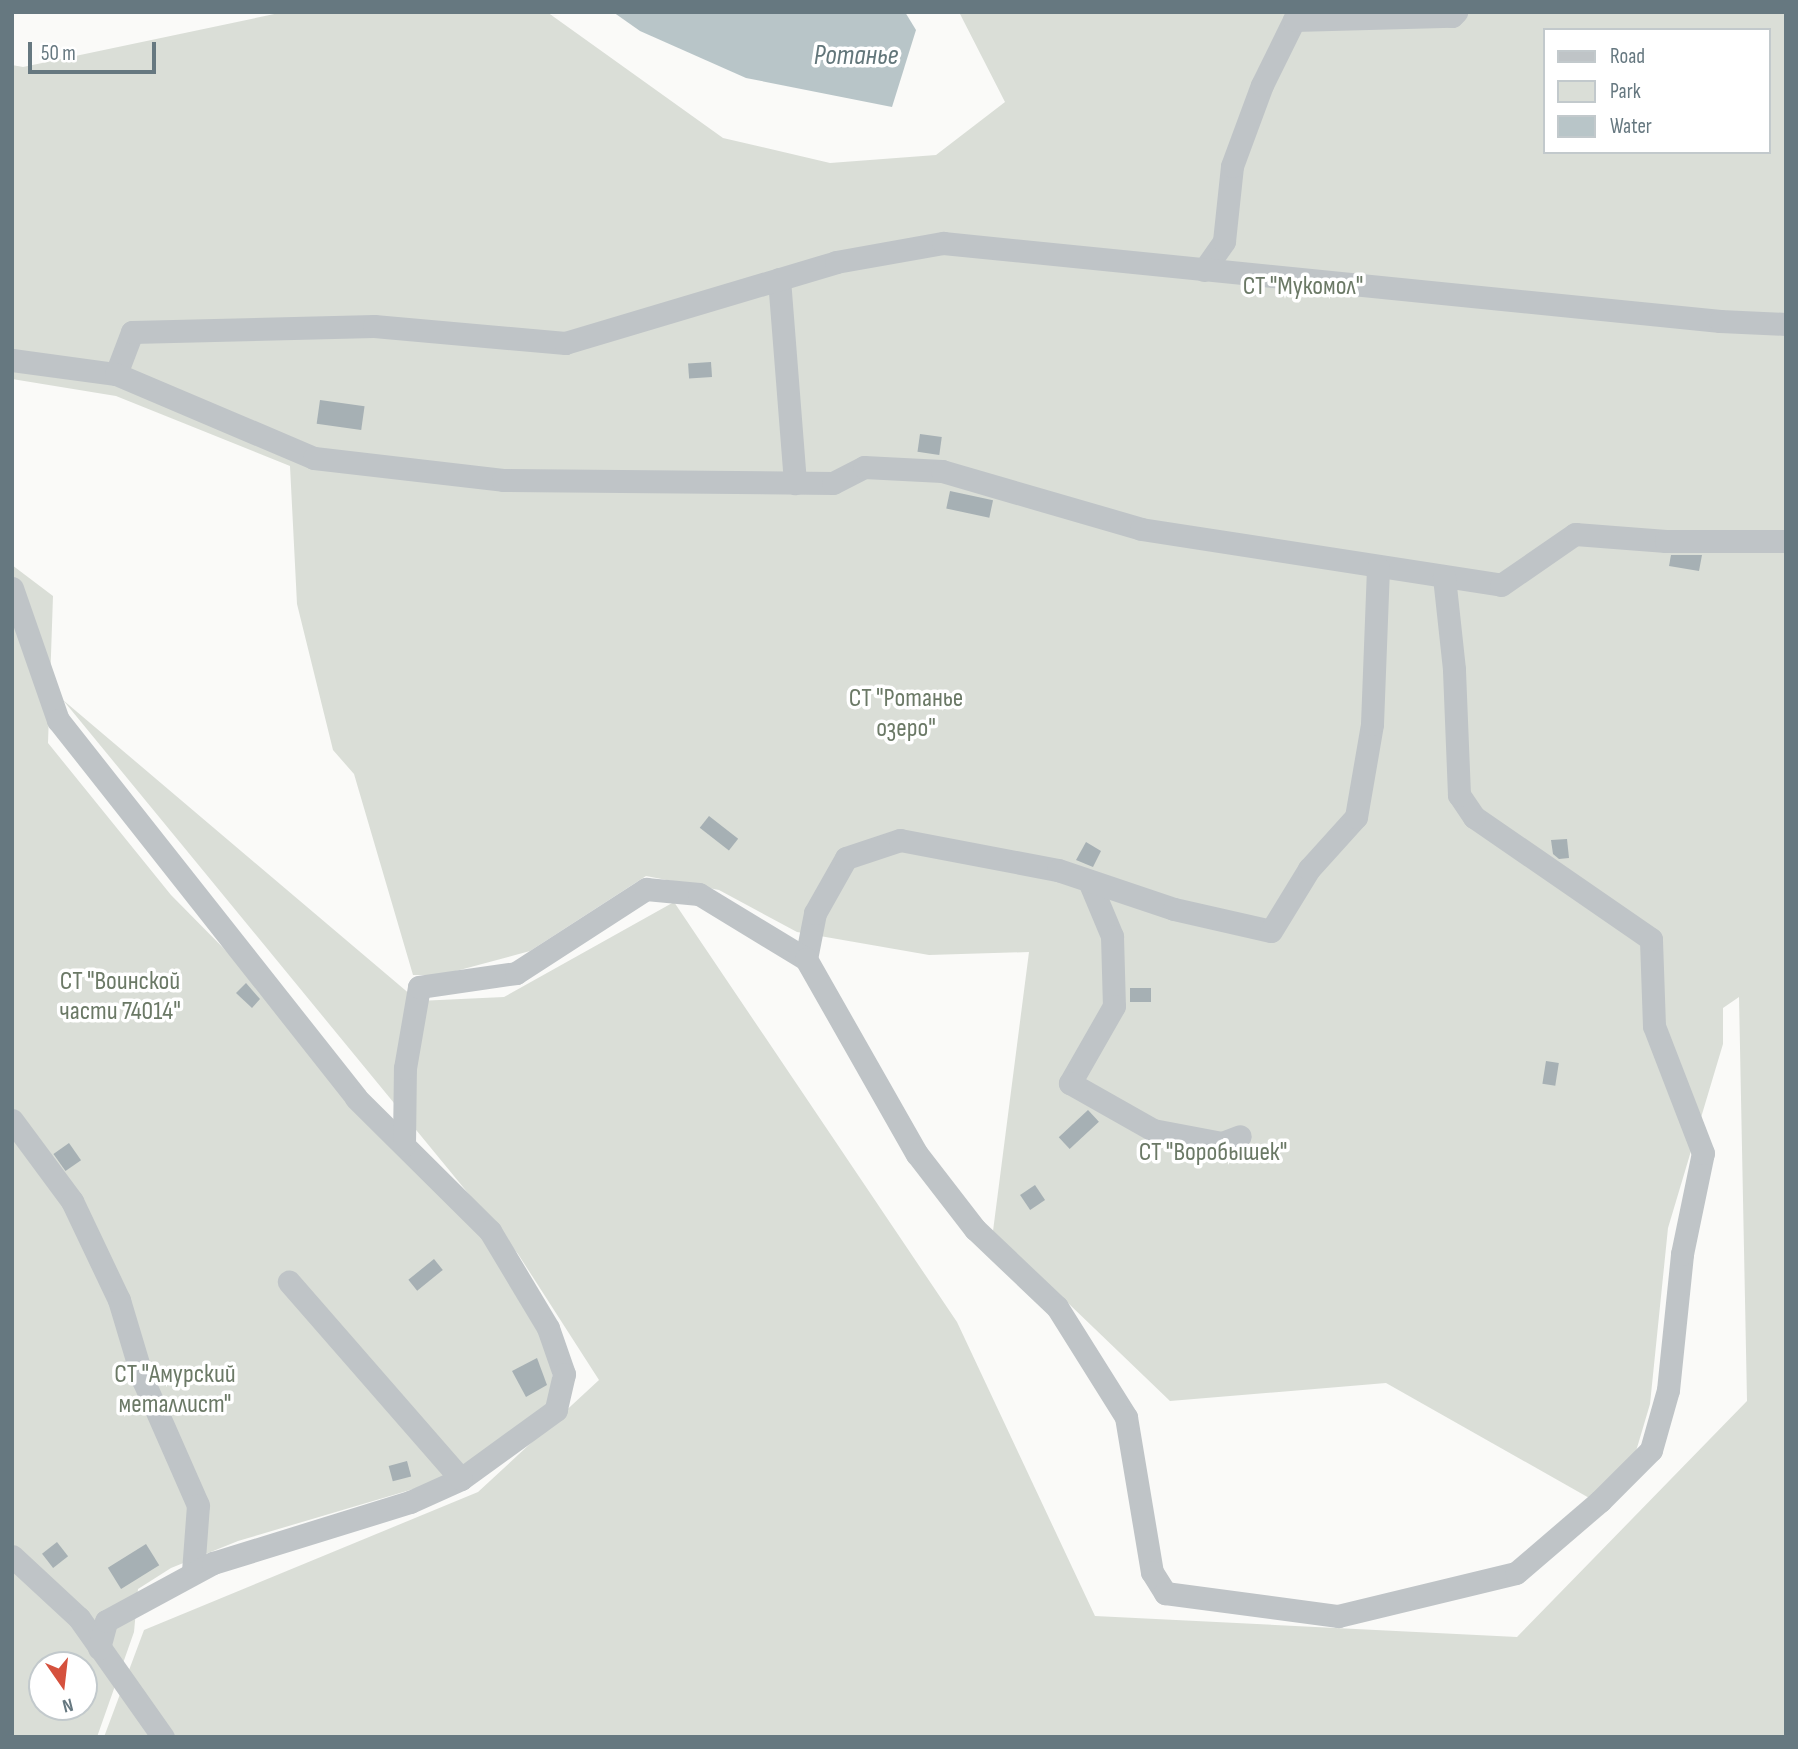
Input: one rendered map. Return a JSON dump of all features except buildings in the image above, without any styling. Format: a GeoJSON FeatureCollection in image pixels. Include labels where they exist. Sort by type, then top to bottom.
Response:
{"type":"FeatureCollection","features":[{"type":"Feature","properties":{"kind":"street"},"geometry":{"type":"LineString","coordinates":[[1204,270],[1224,241],[1232,166],[1262,85],[1294,20],[1452,16],[1456,12]]}},
{"type":"Feature","properties":{"kind":"street"},"geometry":{"type":"LineString","coordinates":[[116,374],[132,332],[374,326],[565,343],[836,262],[943,243],[1720,321],[1786,324]]}},
{"type":"Feature","properties":{"kind":"street"},"geometry":{"type":"LineString","coordinates":[[779,279],[795,483]]}},
{"type":"Feature","properties":{"kind":"street"},"geometry":{"type":"LineString","coordinates":[[12,360],[116,374],[314,458],[503,480],[833,483],[864,467],[942,471],[1141,529],[1378,568],[1501,585],[1575,534],[1666,541],[1786,541]]}},
{"type":"Feature","properties":{"kind":"street"},"geometry":{"type":"LineString","coordinates":[[806,959],[815,914],[846,858],[900,840],[1058,870],[1174,909],[1271,931],[1309,869],[1356,817],[1372,724],[1378,568]]}},
{"type":"Feature","properties":{"kind":"street"},"geometry":{"type":"LineString","coordinates":[[404,1145],[405,1068],[419,987],[516,973],[646,889],[699,894],[806,959],[917,1153],[975,1229],[1057,1307],[1126,1417],[1152,1572],[1165,1593],[1338,1616],[1516,1573],[1600,1501],[1651,1450],[1668,1390],[1682,1254],[1703,1153],[1654,1026],[1651,939],[1475,817],[1459,795],[1454,670],[1444,577]]}},
{"type":"Feature","properties":{"kind":"street"},"geometry":{"type":"LineString","coordinates":[[12,588],[19,618],[58,720],[318,1051],[404,1145],[490,1231],[548,1328],[564,1374],[556,1410],[461,1479],[410,1502],[193,1572],[106,1621],[99,1648]]}},
{"type":"Feature","properties":{"kind":"street"},"geometry":{"type":"LineString","coordinates":[[1089,881],[1112,936],[1114,1006],[1070,1083],[1153,1130],[1222,1143],[1240,1136]]}},
{"type":"Feature","properties":{"kind":"street"},"geometry":{"type":"LineString","coordinates":[[12,1120],[72,1201],[119,1300],[143,1380],[198,1504],[193,1572]]}},
{"type":"Feature","properties":{"kind":"street"},"geometry":{"type":"LineString","coordinates":[[289,1282],[461,1479]]}},
{"type":"Feature","properties":{"kind":"street"},"geometry":{"type":"LineString","coordinates":[[12,1556],[79,1618],[163,1737]]}},
{"type":"Feature","properties":{"kind":"green space"},"geometry":{"type":"Polygon","coordinates":[[[284,12],[547,12],[723,138],[830,163],[936,155],[1005,102],[959,12],[1786,12],[1786,1737],[104,1737],[144,1630],[478,1492],[599,1380],[518,1254],[63,700],[418,1001],[504,997],[674,902],[957,1322],[1095,1616],[1517,1637],[1747,1401],[1739,997],[1723,1008],[1723,1044],[1668,1228],[1650,1404],[1634,1458],[1591,1499],[1386,1383],[1170,1401],[993,1231],[1029,952],[929,955],[797,932],[719,890],[646,876],[530,951],[441,975],[413,975],[354,774],[333,750],[297,604],[290,466],[116,396],[12,379],[12,65],[23,67],[284,12]]]}},
{"type":"Feature","properties":{"kind":"green space"},"geometry":{"type":"Polygon","coordinates":[[[12,565],[53,596],[48,743],[171,895],[245,970],[477,1225],[553,1357],[551,1405],[515,1436],[427,1485],[238,1541],[171,1568],[138,1589],[134,1632],[97,1737],[12,1737],[12,565]]]}},
{"type":"Feature","properties":{"kind":"water","name":"Ротанье"},"geometry":{"type":"Polygon","coordinates":[[[613,12],[905,12],[916,30],[892,107],[746,78],[640,31],[613,12]]]}},
{"type":"Feature","properties":{"kind":"park label","name":"СТ \"Мукомол\""},"geometry":{"type":"Point","coordinates":[1303,287]}},
{"type":"Feature","properties":{"kind":"park label","name":"СТ \"Ротанье озеро\""},"geometry":{"type":"Point","coordinates":[906,714]}},
{"type":"Feature","properties":{"kind":"park label","name":"СТ \"Воинской части 74014\""},"geometry":{"type":"Point","coordinates":[120,997]}},
{"type":"Feature","properties":{"kind":"park label","name":"СТ \"Воробышек\""},"geometry":{"type":"Point","coordinates":[1213,1153]}},
{"type":"Feature","properties":{"kind":"park label","name":"СТ \"Амурский металлист\""},"geometry":{"type":"Point","coordinates":[175,1390]}}]}
